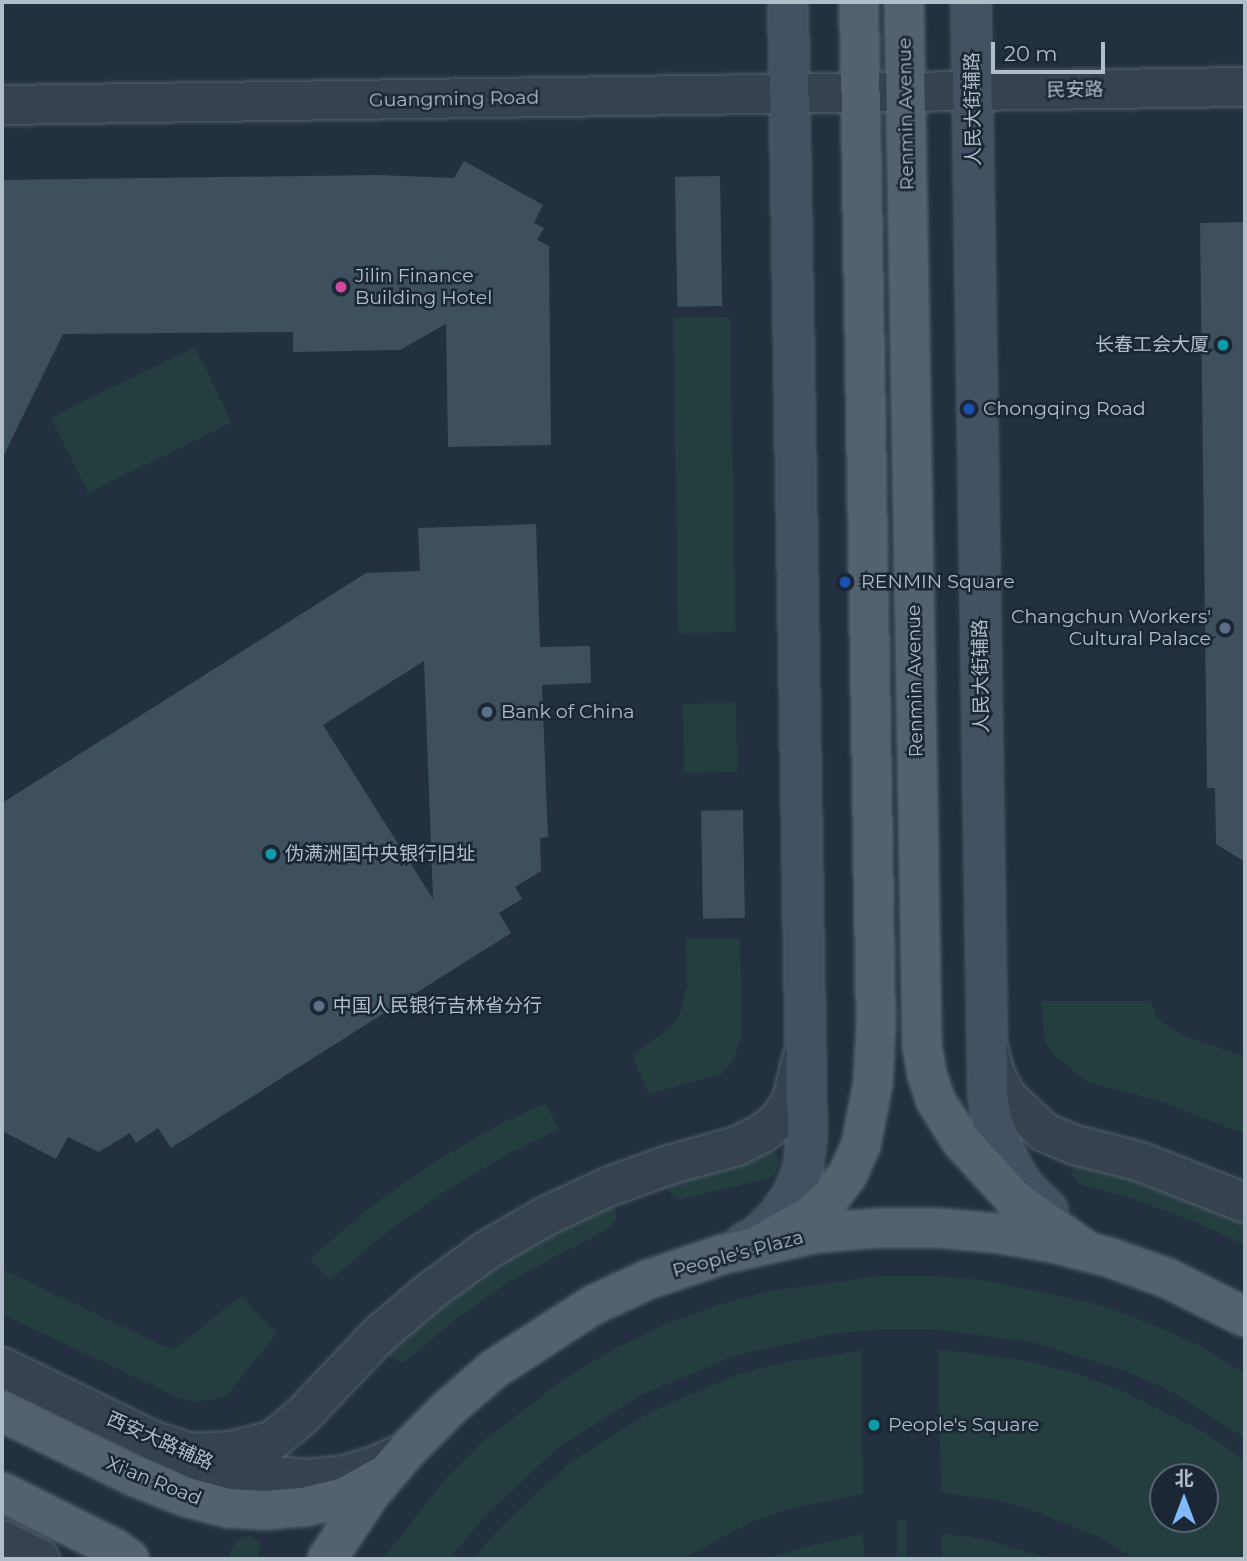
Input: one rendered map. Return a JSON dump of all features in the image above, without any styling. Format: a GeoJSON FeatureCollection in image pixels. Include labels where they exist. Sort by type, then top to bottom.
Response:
{"type":"FeatureCollection","features":[{"type":"Feature","properties":{"kind":"main road"},"geometry":{"type":"LineString","coordinates":[[742,1249],[778,1216],[794,1192],[803,1169],[807,1138],[788,2]]}},
{"type":"Feature","properties":{"kind":"main road"},"geometry":{"type":"LineString","coordinates":[[742,1249],[810,1216],[830,1198],[848,1174],[861,1145],[873,1083],[876,1026],[859,2]]}},
{"type":"Feature","properties":{"kind":"main road","name":"Renmin Avenue"},"geometry":{"type":"LineString","coordinates":[[904,2],[920,998],[926,1075],[946,1119],[988,1174],[1016,1201],[1099,1255]]}},
{"type":"Feature","properties":{"kind":"main road","name":"人民大街辅路"},"geometry":{"type":"LineString","coordinates":[[971,2],[988,1096],[993,1123],[1006,1156],[1024,1187],[1099,1255]]}},
{"type":"Feature","properties":{"kind":"main road","name":"People's Plaza"},"geometry":{"type":"LineString","coordinates":[[327,1559],[370,1494],[399,1460],[449,1408],[494,1369],[542,1335],[593,1305],[647,1280],[742,1249],[865,1229],[937,1228],[995,1233],[1099,1255],[1167,1278],[1245,1317]]}},
{"type":"Feature","properties":{"kind":"main road","name":"Xi'an Road"},"geometry":{"type":"LineString","coordinates":[[2,1412],[134,1476],[186,1497],[228,1508],[265,1510],[304,1507],[345,1497],[399,1460]]}},
{"type":"Feature","properties":{"kind":"main road"},"geometry":{"type":"LineString","coordinates":[[2,1492],[103,1542],[129,1559]]}},
{"type":"Feature","properties":{"kind":"street","name":"民安路"},"geometry":{"type":"LineString","coordinates":[[906,93],[1245,87]]}},
{"type":"Feature","properties":{"kind":"street","name":"Guangming Road"},"geometry":{"type":"LineString","coordinates":[[2,105],[906,93]]}},
{"type":"Feature","properties":{"kind":"street"},"geometry":{"type":"LineString","coordinates":[[154,1441],[191,1453],[230,1451],[272,1441],[301,1417],[380,1334],[432,1290],[487,1250],[546,1216],[608,1187],[672,1164],[737,1146],[763,1133],[778,1121],[792,1100],[801,1072],[805,1031]]}},
{"type":"Feature","properties":{"kind":"street"},"geometry":{"type":"LineString","coordinates":[[987,1032],[994,1072],[1007,1097],[1044,1132],[1075,1145],[1141,1162],[1245,1203]]}},
{"type":"Feature","properties":{"kind":"street","name":"西安大路辅路"},"geometry":{"type":"LineString","coordinates":[[2,1367],[154,1441],[205,1464],[234,1472],[307,1479],[345,1475],[399,1460]]}},
{"type":"Feature","properties":{"kind":"street"},"geometry":{"type":"LineString","coordinates":[[2,1540],[40,1559]]}},
{"type":"Feature","properties":{"kind":"green space"},"geometry":{"type":"Polygon","coordinates":[[[730,317],[735,632],[679,633],[673,318],[730,317]]]}},
{"type":"Feature","properties":{"kind":"green space"},"geometry":{"type":"Polygon","coordinates":[[[195,347],[232,422],[88,493],[51,417],[195,347]]]}},
{"type":"Feature","properties":{"kind":"green space"},"geometry":{"type":"Polygon","coordinates":[[[736,703],[737,772],[684,773],[683,704],[736,703]]]}},
{"type":"Feature","properties":{"kind":"green space"},"geometry":{"type":"Polygon","coordinates":[[[686,939],[740,939],[742,1033],[733,1061],[721,1074],[649,1094],[632,1056],[670,1028],[679,1016],[687,985],[686,939]]]}},
{"type":"Feature","properties":{"kind":"green space"},"geometry":{"type":"Polygon","coordinates":[[[1041,1001],[1150,1001],[1158,1019],[1171,1029],[1189,1038],[1245,1056],[1245,1134],[1162,1102],[1088,1082],[1057,1058],[1045,1043],[1041,1001]]]}},
{"type":"Feature","properties":{"kind":"green space"},"geometry":{"type":"Polygon","coordinates":[[[546,1103],[559,1129],[512,1152],[448,1189],[387,1232],[330,1280],[310,1259],[368,1209],[431,1164],[498,1125],[546,1103]]]}},
{"type":"Feature","properties":{"kind":"green space"},"geometry":{"type":"Polygon","coordinates":[[[769,1150],[777,1155],[780,1164],[773,1177],[683,1199],[676,1199],[667,1189],[667,1183],[769,1150]]]}},
{"type":"Feature","properties":{"kind":"green space"},"geometry":{"type":"Polygon","coordinates":[[[1076,1160],[1245,1215],[1245,1245],[1191,1220],[1130,1198],[1079,1184],[1071,1174],[1076,1160]]]}},
{"type":"Feature","properties":{"kind":"green space"},"geometry":{"type":"Polygon","coordinates":[[[612,1204],[617,1217],[610,1228],[508,1282],[455,1320],[406,1361],[398,1362],[386,1354],[493,1259],[612,1204]]]}},
{"type":"Feature","properties":{"kind":"green space"},"geometry":{"type":"Polygon","coordinates":[[[2,1269],[170,1349],[178,1347],[241,1296],[277,1333],[225,1397],[196,1402],[181,1399],[2,1314],[2,1269]]]}},
{"type":"Feature","properties":{"kind":"green space"},"geometry":{"type":"Polygon","coordinates":[[[879,1276],[934,1276],[989,1281],[1097,1304],[1149,1323],[1198,1345],[1245,1373],[1245,1438],[1174,1393],[1128,1372],[1032,1342],[932,1329],[882,1329],[832,1334],[734,1356],[641,1395],[556,1449],[483,1518],[449,1559],[383,1559],[443,1482],[481,1443],[568,1376],[616,1348],[666,1324],[717,1305],[770,1291],[879,1276]]]}},
{"type":"Feature","properties":{"kind":"green space"},"geometry":{"type":"Polygon","coordinates":[[[938,1349],[1028,1361],[1075,1373],[1120,1390],[1207,1434],[1245,1461],[1245,1559],[1136,1559],[1099,1537],[1032,1510],[997,1500],[941,1493],[938,1349]]]}},
{"type":"Feature","properties":{"kind":"green space"},"geometry":{"type":"Polygon","coordinates":[[[861,1351],[863,1494],[784,1510],[749,1523],[683,1559],[473,1559],[497,1531],[568,1464],[650,1412],[739,1374],[786,1362],[861,1351]]]}},
{"type":"Feature","properties":{"kind":"green space"},"geometry":{"type":"Polygon","coordinates":[[[897,1520],[907,1520],[907,1559],[897,1559],[897,1520]]]}},
{"type":"Feature","properties":{"kind":"green space"},"geometry":{"type":"Polygon","coordinates":[[[942,1533],[988,1540],[1050,1559],[942,1559],[942,1533]]]}},
{"type":"Feature","properties":{"kind":"green space"},"geometry":{"type":"Polygon","coordinates":[[[863,1534],[864,1559],[768,1559],[796,1549],[863,1534]]]}},
{"type":"Feature","properties":{"kind":"green space"},"geometry":{"type":"Polygon","coordinates":[[[250,1535],[261,1544],[258,1559],[226,1559],[238,1539],[250,1535]]]}},
{"type":"Feature","properties":{"kind":"building"},"geometry":{"type":"Polygon","coordinates":[[[464,161],[543,205],[534,223],[544,228],[537,240],[549,246],[551,445],[448,447],[446,324],[400,350],[293,352],[293,332],[63,334],[2,459],[2,180],[378,175],[454,178],[464,161]]]}},
{"type":"Feature","properties":{"kind":"building"},"geometry":{"type":"Polygon","coordinates":[[[720,176],[722,306],[677,307],[675,177],[720,176]]]}},
{"type":"Feature","properties":{"kind":"building"},"geometry":{"type":"Polygon","coordinates":[[[1245,222],[1245,862],[1216,844],[1215,788],[1207,788],[1200,223],[1245,222]]]}},
{"type":"Feature","properties":{"kind":"building","name":"伪满洲国中央银行旧址"},"geometry":{"type":"Polygon","coordinates":[[[536,524],[540,647],[590,646],[591,683],[542,685],[548,837],[540,838],[541,871],[515,887],[522,899],[499,913],[511,933],[171,1148],[158,1128],[136,1143],[130,1133],[99,1152],[68,1137],[56,1159],[2,1131],[2,803],[366,573],[420,571],[418,528],[536,524]],[[424,661],[323,725],[433,899],[424,661]]]}},
{"type":"Feature","properties":{"kind":"building"},"geometry":{"type":"Polygon","coordinates":[[[743,810],[745,918],[703,919],[701,811],[743,810]]]}},
{"type":"Feature","properties":{"kind":"place","name":"Jilin Finance Building Hotel"},"geometry":{"type":"Point","coordinates":[341,287]}},
{"type":"Feature","properties":{"kind":"place","name":"长春工会大厦"},"geometry":{"type":"Point","coordinates":[1223,345]}},
{"type":"Feature","properties":{"kind":"place","name":"Chongqing Road"},"geometry":{"type":"Point","coordinates":[969,409]}},
{"type":"Feature","properties":{"kind":"place","name":"RENMIN Square"},"geometry":{"type":"Point","coordinates":[845,582]}},
{"type":"Feature","properties":{"kind":"place","name":"Changchun Workers' Cultural Palace"},"geometry":{"type":"Point","coordinates":[1225,628]}},
{"type":"Feature","properties":{"kind":"place","name":"Bank of China"},"geometry":{"type":"Point","coordinates":[487,712]}},
{"type":"Feature","properties":{"kind":"place","name":"伪满洲国中央银行旧址"},"geometry":{"type":"Point","coordinates":[271,854]}},
{"type":"Feature","properties":{"kind":"place","name":"中国人民银行吉林省分行"},"geometry":{"type":"Point","coordinates":[319,1006]}},
{"type":"Feature","properties":{"kind":"place","name":"People's Square"},"geometry":{"type":"Point","coordinates":[874,1425]}}]}
